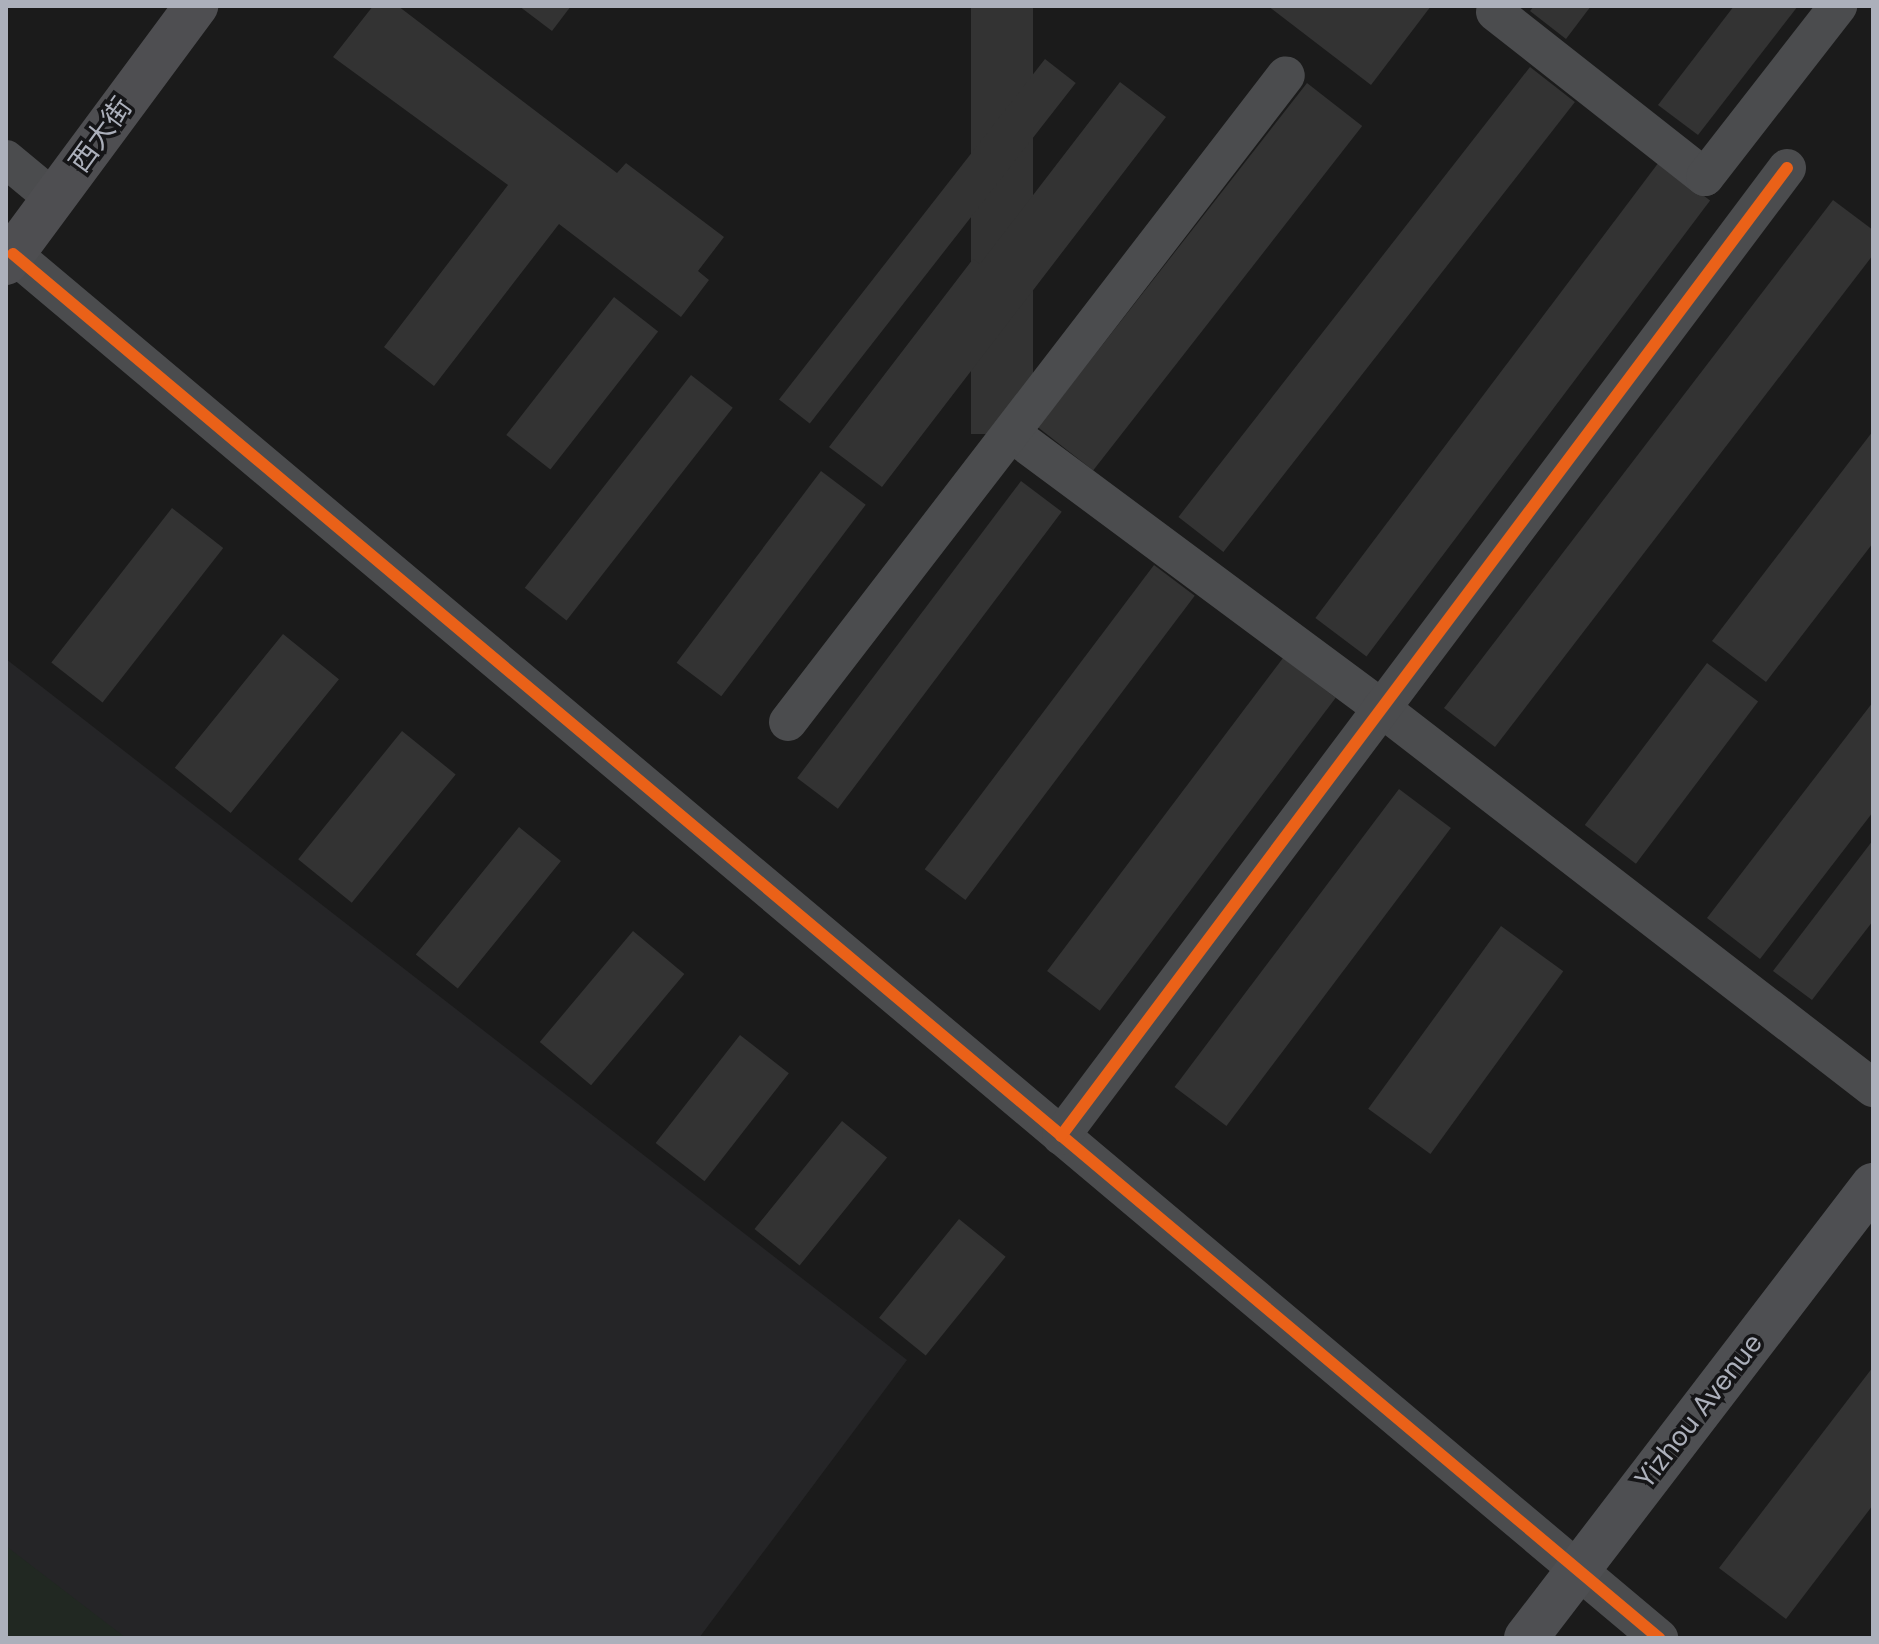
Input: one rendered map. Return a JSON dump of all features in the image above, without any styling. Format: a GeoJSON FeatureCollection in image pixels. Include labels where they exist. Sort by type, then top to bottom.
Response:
{"type":"FeatureCollection","features":[{"type":"Feature","properties":{"kind":"highway","name":"西大街"},"geometry":{"type":"LineString","coordinates":[[10,258],[196,6]]}},
{"type":"Feature","properties":{"kind":"street"},"geometry":{"type":"LineString","coordinates":[[1495,12],[1705,177],[1838,6]]}},
{"type":"Feature","properties":{"kind":"street"},"geometry":{"type":"LineString","coordinates":[[788,722],[1286,75]]}},
{"type":"Feature","properties":{"kind":"street"},"geometry":{"type":"LineString","coordinates":[[6,159],[54,199]]}},
{"type":"Feature","properties":{"kind":"street"},"geometry":{"type":"LineString","coordinates":[[1061,1136],[1787,168]]}},
{"type":"Feature","properties":{"kind":"street"},"geometry":{"type":"LineString","coordinates":[[10,258],[1659,1638]]}},
{"type":"Feature","properties":{"kind":"street"},"geometry":{"type":"LineString","coordinates":[[1011,433],[1381,708],[1873,1088]]}},
{"type":"Feature","properties":{"kind":"street","name":"Yizhou Avenue"},"geometry":{"type":"LineString","coordinates":[[1526,1638],[1873,1185]]}},
{"type":"Feature","properties":{"kind":"shaded area"},"geometry":{"type":"Polygon","coordinates":[[[6,659],[907,1360],[699,1638],[6,1638],[6,659]]]}},
{"type":"Feature","properties":{"kind":"shaded area"},"geometry":{"type":"Polygon","coordinates":[[[6,1546],[126,1638],[6,1638],[6,1546]]]}},
{"type":"Feature","properties":{"kind":"building"},"geometry":{"type":"Polygon","coordinates":[[[373,6],[398,6],[617,173],[626,163],[724,237],[698,271],[709,280],[681,317],[559,224],[434,386],[384,347],[508,185],[333,57],[373,6]]]}},
{"type":"Feature","properties":{"kind":"building"},"geometry":{"type":"Polygon","coordinates":[[[519,6],[571,6],[552,31],[519,6]]]}},
{"type":"Feature","properties":{"kind":"building"},"geometry":{"type":"Polygon","coordinates":[[[971,6],[1033,6],[1033,434],[971,434],[971,6]]]}},
{"type":"Feature","properties":{"kind":"building"},"geometry":{"type":"Polygon","coordinates":[[[1268,6],[1431,6],[1371,85],[1268,6]]]}},
{"type":"Feature","properties":{"kind":"building"},"geometry":{"type":"Polygon","coordinates":[[[1534,6],[1591,6],[1566,39],[1530,11],[1534,6]]]}},
{"type":"Feature","properties":{"kind":"building"},"geometry":{"type":"Polygon","coordinates":[[[1734,6],[1798,6],[1698,135],[1658,105],[1734,6]]]}},
{"type":"Feature","properties":{"kind":"building"},"geometry":{"type":"Polygon","coordinates":[[[1045,59],[1076,83],[810,423],[779,399],[1045,59]]]}},
{"type":"Feature","properties":{"kind":"building"},"geometry":{"type":"Polygon","coordinates":[[[1530,67],[1575,102],[1223,552],[1178,517],[1530,67]]]}},
{"type":"Feature","properties":{"kind":"building"},"geometry":{"type":"Polygon","coordinates":[[[1120,82],[1166,117],[882,487],[829,447],[973,259],[980,264],[1120,82]]]}},
{"type":"Feature","properties":{"kind":"building"},"geometry":{"type":"Polygon","coordinates":[[[1307,83],[1362,126],[1093,470],[1038,427],[1307,83]]]}},
{"type":"Feature","properties":{"kind":"building"},"geometry":{"type":"Polygon","coordinates":[[[1659,162],[1710,201],[1366,657],[1315,618],[1659,162]]]}},
{"type":"Feature","properties":{"kind":"building"},"geometry":{"type":"Polygon","coordinates":[[[1833,200],[1873,230],[1873,255],[1495,747],[1444,708],[1833,200]]]}},
{"type":"Feature","properties":{"kind":"building"},"geometry":{"type":"Polygon","coordinates":[[[614,297],[658,331],[550,469],[506,435],[614,297]]]}},
{"type":"Feature","properties":{"kind":"building"},"geometry":{"type":"Polygon","coordinates":[[[691,375],[733,408],[567,620],[525,588],[691,375]]]}},
{"type":"Feature","properties":{"kind":"building"},"geometry":{"type":"Polygon","coordinates":[[[1873,431],[1873,543],[1766,682],[1712,641],[1873,431]]]}},
{"type":"Feature","properties":{"kind":"building"},"geometry":{"type":"Polygon","coordinates":[[[821,471],[866,505],[721,696],[677,663],[821,471]]]}},
{"type":"Feature","properties":{"kind":"building"},"geometry":{"type":"Polygon","coordinates":[[[1021,481],[1062,512],[838,809],[797,778],[1021,481]]]}},
{"type":"Feature","properties":{"kind":"building"},"geometry":{"type":"Polygon","coordinates":[[[172,508],[223,548],[103,702],[51,662],[172,508]]]}},
{"type":"Feature","properties":{"kind":"building"},"geometry":{"type":"Polygon","coordinates":[[[1154,565],[1195,596],[965,900],[925,869],[1154,565]]]}},
{"type":"Feature","properties":{"kind":"building"},"geometry":{"type":"Polygon","coordinates":[[[283,634],[339,679],[231,813],[175,768],[283,634]]]}},
{"type":"Feature","properties":{"kind":"building"},"geometry":{"type":"Polygon","coordinates":[[[1283,658],[1336,698],[1100,1011],[1047,971],[1283,658]]]}},
{"type":"Feature","properties":{"kind":"building"},"geometry":{"type":"Polygon","coordinates":[[[1707,663],[1758,702],[1636,864],[1585,825],[1707,663]]]}},
{"type":"Feature","properties":{"kind":"building"},"geometry":{"type":"Polygon","coordinates":[[[1873,702],[1873,812],[1760,959],[1707,918],[1873,702]]]}},
{"type":"Feature","properties":{"kind":"building"},"geometry":{"type":"Polygon","coordinates":[[[402,731],[456,774],[352,903],[298,859],[402,731]]]}},
{"type":"Feature","properties":{"kind":"building"},"geometry":{"type":"Polygon","coordinates":[[[1399,789],[1451,828],[1226,1126],[1175,1087],[1399,789]]]}},
{"type":"Feature","properties":{"kind":"building"},"geometry":{"type":"Polygon","coordinates":[[[519,827],[561,861],[458,988],[416,954],[519,827]]]}},
{"type":"Feature","properties":{"kind":"building"},"geometry":{"type":"Polygon","coordinates":[[[1873,840],[1873,921],[1812,1000],[1773,971],[1873,840]]]}},
{"type":"Feature","properties":{"kind":"building"},"geometry":{"type":"Polygon","coordinates":[[[1501,926],[1563,971],[1430,1154],[1368,1109],[1501,926]]]}},
{"type":"Feature","properties":{"kind":"building"},"geometry":{"type":"Polygon","coordinates":[[[633,931],[684,974],[591,1085],[540,1042],[633,931]]]}},
{"type":"Feature","properties":{"kind":"building"},"geometry":{"type":"Polygon","coordinates":[[[740,1035],[789,1073],[705,1181],[656,1143],[740,1035]]]}},
{"type":"Feature","properties":{"kind":"building"},"geometry":{"type":"Polygon","coordinates":[[[842,1121],[887,1158],[800,1266],[755,1229],[842,1121]]]}},
{"type":"Feature","properties":{"kind":"building"},"geometry":{"type":"Polygon","coordinates":[[[959,1219],[1006,1257],[926,1355],[879,1318],[959,1219]]]}},
{"type":"Feature","properties":{"kind":"building"},"geometry":{"type":"Polygon","coordinates":[[[1873,1367],[1873,1505],[1786,1619],[1719,1568],[1873,1367]]]}},
{"type":"Feature","properties":{"kind":"cycle path"},"geometry":{"type":"LineString","coordinates":[[1061,1136],[1787,168]]}},
{"type":"Feature","properties":{"kind":"cycle path"},"geometry":{"type":"LineString","coordinates":[[13,254],[1659,1638]]}}]}
